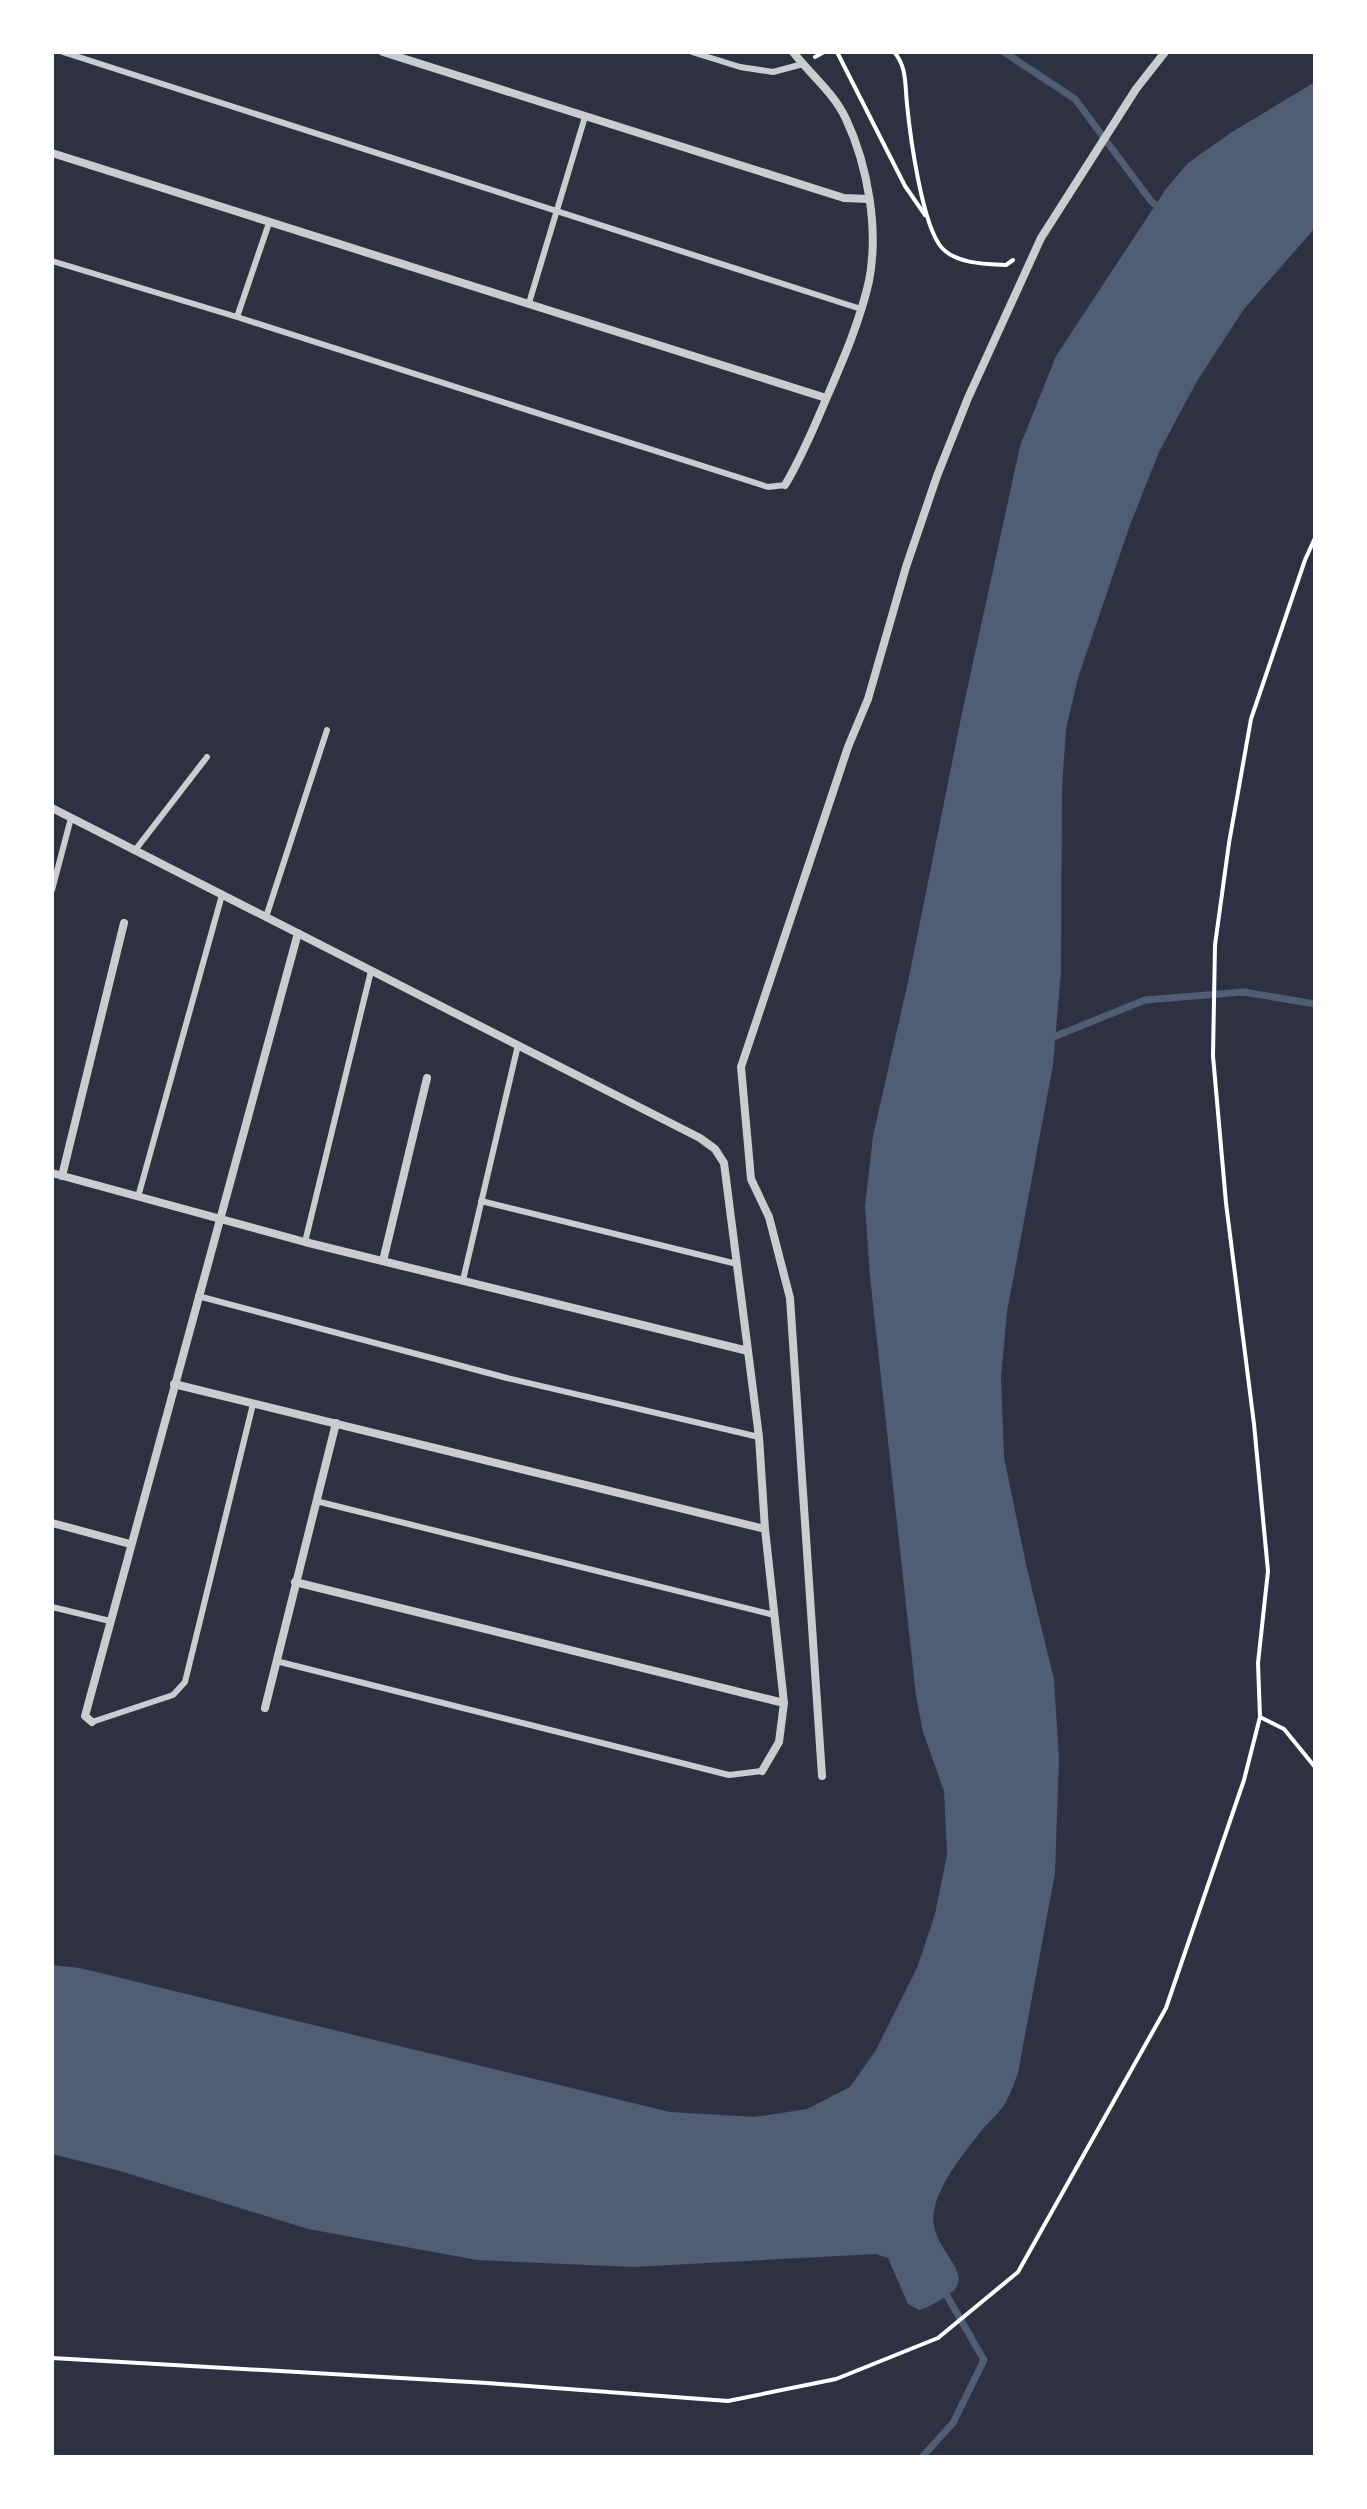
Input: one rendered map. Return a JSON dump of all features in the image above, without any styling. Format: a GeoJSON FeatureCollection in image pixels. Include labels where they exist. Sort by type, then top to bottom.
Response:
{"type":"FeatureCollection","features":[{"type":"Feature","properties":{"kind":"street"},"geometry":{"type":"LineString","coordinates":[[383,52],[844,198],[868,199]]}},
{"type":"Feature","properties":{"kind":"street"},"geometry":{"type":"LineString","coordinates":[[785,485],[826,398],[861,309],[869,279],[872,243],[860,157],[846,120],[834,98],[793,52]]}},
{"type":"Feature","properties":{"kind":"street"},"geometry":{"type":"LineString","coordinates":[[822,1776],[790,1298],[769,1217],[751,1179],[741,1067],[848,747],[868,699],[906,567],[968,398],[1041,238],[1116,120],[1165,52]]}},
{"type":"Feature","properties":{"kind":"street"},"geometry":{"type":"LineString","coordinates":[[52,153],[826,398]]}},
{"type":"Feature","properties":{"kind":"street"},"geometry":{"type":"LineString","coordinates":[[52,808],[700,1138],[715,1149],[724,1163],[759,1437],[765,1529],[784,1703],[779,1742],[762,1771]]}},
{"type":"Feature","properties":{"kind":"street"},"geometry":{"type":"LineString","coordinates":[[62,1176],[124,923]]}},
{"type":"Feature","properties":{"kind":"street"},"geometry":{"type":"LineString","coordinates":[[92,1722],[85,1716],[298,933]]}},
{"type":"Feature","properties":{"kind":"street"},"geometry":{"type":"LineString","coordinates":[[383,1261],[427,1078]]}},
{"type":"Feature","properties":{"kind":"street"},"geometry":{"type":"LineString","coordinates":[[52,1173],[305,1242],[748,1351]]}},
{"type":"Feature","properties":{"kind":"street"},"geometry":{"type":"LineString","coordinates":[[174,1384],[765,1529]]}},
{"type":"Feature","properties":{"kind":"street"},"geometry":{"type":"LineString","coordinates":[[265,1708],[336,1423]]}},
{"type":"Feature","properties":{"kind":"street"},"geometry":{"type":"LineString","coordinates":[[52,1523],[130,1544]]}},
{"type":"Feature","properties":{"kind":"street"},"geometry":{"type":"LineString","coordinates":[[295,1582],[784,1703]]}},
{"type":"Feature","properties":{"kind":"lane"},"geometry":{"type":"LineString","coordinates":[[63,52],[291,128],[861,309]]}},
{"type":"Feature","properties":{"kind":"lane"},"geometry":{"type":"LineString","coordinates":[[692,52],[740,67],[773,72],[803,64]]}},
{"type":"Feature","properties":{"kind":"lane"},"geometry":{"type":"LineString","coordinates":[[529,303],[585,117]]}},
{"type":"Feature","properties":{"kind":"lane"},"geometry":{"type":"LineString","coordinates":[[237,317],[269,223]]}},
{"type":"Feature","properties":{"kind":"lane"},"geometry":{"type":"LineString","coordinates":[[52,261],[768,487],[785,485]]}},
{"type":"Feature","properties":{"kind":"lane"},"geometry":{"type":"LineString","coordinates":[[266,917],[327,730]]}},
{"type":"Feature","properties":{"kind":"lane"},"geometry":{"type":"LineString","coordinates":[[136,849],[207,757]]}},
{"type":"Feature","properties":{"kind":"lane"},"geometry":{"type":"LineString","coordinates":[[52,890],[71,818]]}},
{"type":"Feature","properties":{"kind":"lane"},"geometry":{"type":"LineString","coordinates":[[138,1197],[222,895]]}},
{"type":"Feature","properties":{"kind":"lane"},"geometry":{"type":"LineString","coordinates":[[305,1242],[371,971]]}},
{"type":"Feature","properties":{"kind":"lane"},"geometry":{"type":"LineString","coordinates":[[463,1280],[518,1045]]}},
{"type":"Feature","properties":{"kind":"lane"},"geometry":{"type":"LineString","coordinates":[[481,1201],[737,1264]]}},
{"type":"Feature","properties":{"kind":"lane"},"geometry":{"type":"LineString","coordinates":[[198,1296],[507,1378],[759,1437]]}},
{"type":"Feature","properties":{"kind":"lane"},"geometry":{"type":"LineString","coordinates":[[92,1722],[173,1695],[185,1682],[253,1404]]}},
{"type":"Feature","properties":{"kind":"lane"},"geometry":{"type":"LineString","coordinates":[[316,1501],[774,1615]]}},
{"type":"Feature","properties":{"kind":"lane"},"geometry":{"type":"LineString","coordinates":[[52,1607],[110,1621]]}},
{"type":"Feature","properties":{"kind":"lane"},"geometry":{"type":"LineString","coordinates":[[275,1661],[729,1775],[762,1771]]}},
{"type":"Feature","properties":{"kind":"path"},"geometry":{"type":"LineString","coordinates":[[837,52],[905,186],[927,217],[942,248],[969,262],[1006,265],[1018,256]]}},
{"type":"Feature","properties":{"kind":"path"},"geometry":{"type":"LineString","coordinates":[[894,52],[902,61],[909,121],[927,217]]}},
{"type":"Feature","properties":{"kind":"path"},"geometry":{"type":"LineString","coordinates":[[52,2358],[487,2383],[728,2401],[836,2379],[938,2338],[1018,2272],[1166,2008],[1244,1780],[1260,1717],[1258,1663],[1268,1571],[1254,1424],[1226,1203],[1213,1056],[1215,945],[1251,719],[1315,538]]}},
{"type":"Feature","properties":{"kind":"path"},"geometry":{"type":"LineString","coordinates":[[1260,1717],[1284,1729],[1315,1767]]}},
{"type":"Feature","properties":{"kind":"water"},"geometry":{"type":"Polygon","coordinates":[[[1315,82],[1315,228],[1244,309],[1197,381],[1159,452],[1130,525],[1078,678],[1066,729],[1062,789],[1061,971],[1053,1065],[1007,1312],[1001,1377],[1004,1457],[1054,1679],[1059,1759],[1055,1873],[1018,2073],[1004,2106],[947,2178],[934,2210],[938,2237],[959,2278],[956,2287],[947,2296],[919,2310],[908,2304],[888,2258],[876,2254],[633,2267],[477,2260],[308,2229],[120,2171],[52,2154],[52,1965],[80,1968],[670,2112],[755,2117],[807,2109],[850,2087],[876,2050],[917,1968],[935,1914],[947,1855],[944,1791],[923,1732],[916,1696],[865,1206],[873,1136],[1020,446],[1056,356],[1166,189],[1188,163],[1232,132],[1315,82]]]}},
{"type":"Feature","properties":{"kind":"waterway"},"geometry":{"type":"LineString","coordinates":[[1004,52],[1075,99],[1161,210]]}},
{"type":"Feature","properties":{"kind":"waterway"},"geometry":{"type":"LineString","coordinates":[[1046,1040],[1145,1000],[1244,992],[1315,1004]]}},
{"type":"Feature","properties":{"kind":"waterway"},"geometry":{"type":"LineString","coordinates":[[922,2457],[953,2423],[984,2360],[943,2289]]}}]}
